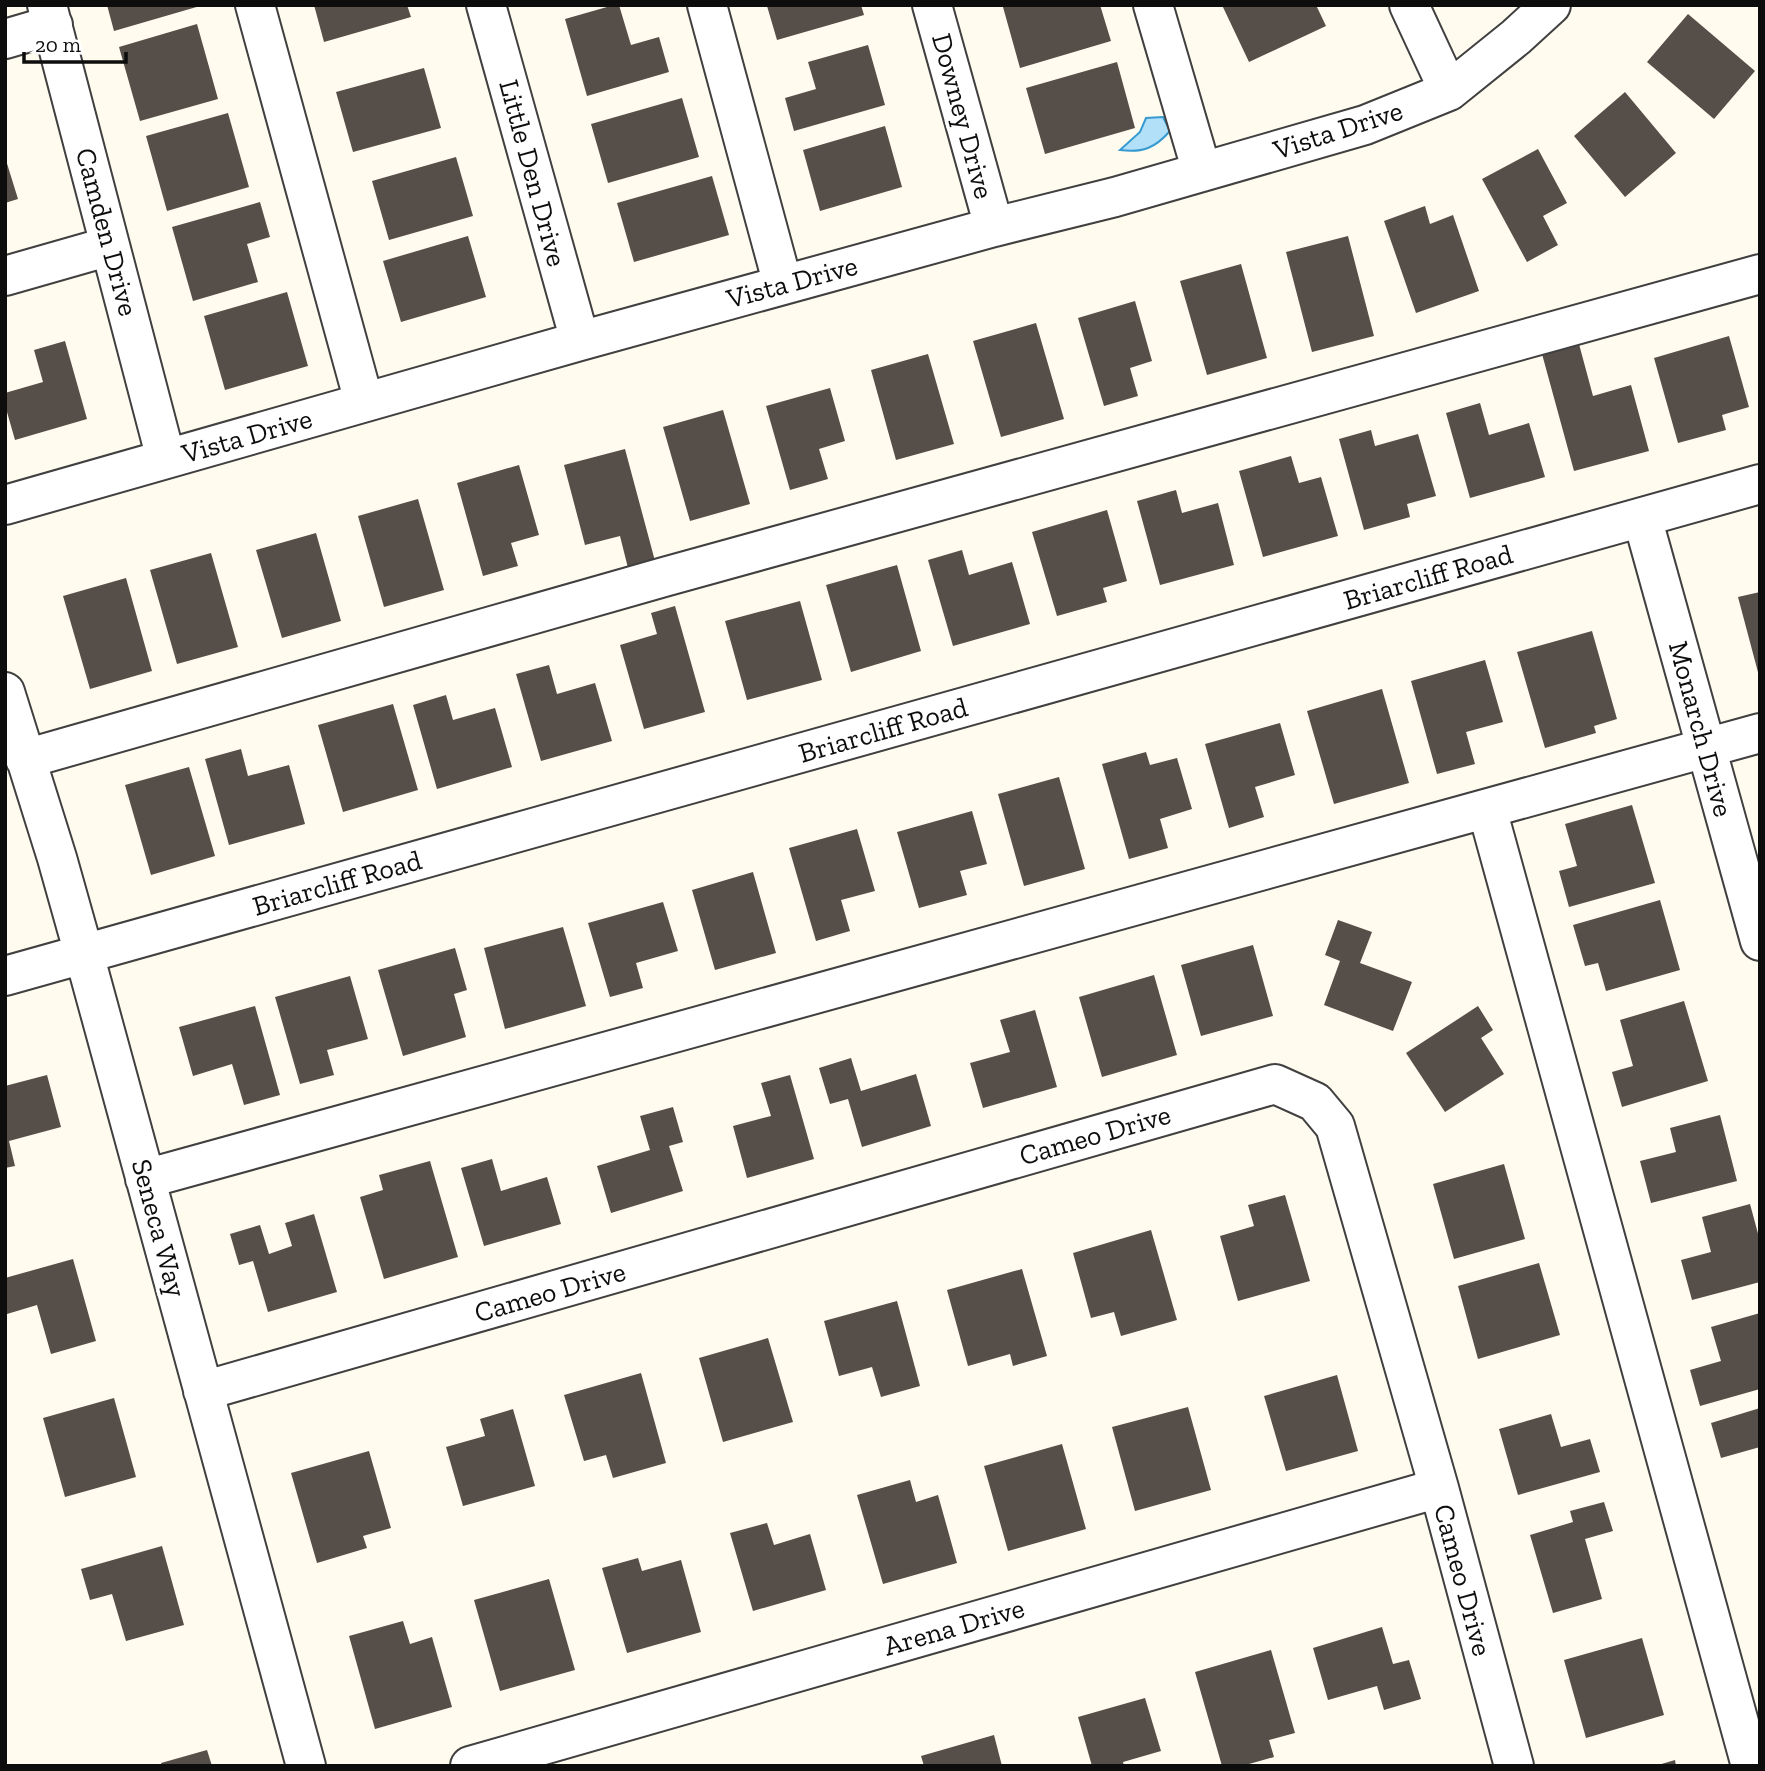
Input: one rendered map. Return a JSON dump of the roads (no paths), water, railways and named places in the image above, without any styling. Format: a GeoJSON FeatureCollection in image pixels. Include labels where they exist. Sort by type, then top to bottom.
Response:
{"type":"FeatureCollection","features":[{"type":"Feature","properties":{"kind":"street"},"geometry":{"type":"LineString","coordinates":[[255,5],[364,402]]}},
{"type":"Feature","properties":{"kind":"street","name":"Little Den Drive"},"geometry":{"type":"LineString","coordinates":[[486,5],[580,341]]}},
{"type":"Feature","properties":{"kind":"street"},"geometry":{"type":"LineString","coordinates":[[707,5],[783,285]]}},
{"type":"Feature","properties":{"kind":"street","name":"Downey Drive"},"geometry":{"type":"LineString","coordinates":[[932,5],[994,227]]}},
{"type":"Feature","properties":{"kind":"street"},"geometry":{"type":"LineString","coordinates":[[1153,5],[1202,172]]}},
{"type":"Feature","properties":{"kind":"street"},"geometry":{"type":"LineString","coordinates":[[1409,5],[1450,91]]}},
{"type":"Feature","properties":{"kind":"street","name":"Vista Drive"},"geometry":{"type":"LineString","coordinates":[[5,505],[580,341],[994,227],[1115,197],[1365,125],[1450,91],[1551,5]]}},
{"type":"Feature","properties":{"kind":"street"},"geometry":{"type":"LineString","coordinates":[[5,39],[50,15]]}},
{"type":"Feature","properties":{"kind":"street","name":"Camden Drive"},"geometry":{"type":"LineString","coordinates":[[50,15],[166,459]]}},
{"type":"Feature","properties":{"kind":"street"},"geometry":{"type":"LineString","coordinates":[[5,276],[110,246]]}},
{"type":"Feature","properties":{"kind":"street"},"geometry":{"type":"LineString","coordinates":[[17,751],[664,577],[1760,274]]}},
{"type":"Feature","properties":{"kind":"street","name":"Briarcliff Road"},"geometry":{"type":"LineString","coordinates":[[5,976],[1760,484]]}},
{"type":"Feature","properties":{"kind":"street","name":"Monarch Drive"},"geometry":{"type":"LineString","coordinates":[[1642,517],[1760,941]]}},
{"type":"Feature","properties":{"kind":"street","name":"Seneca Way"},"geometry":{"type":"LineString","coordinates":[[5,692],[17,751],[57,858],[84,954],[306,1766]]}},
{"type":"Feature","properties":{"kind":"street"},"geometry":{"type":"LineString","coordinates":[[145,1179],[1760,733]]}},
{"type":"Feature","properties":{"kind":"street"},"geometry":{"type":"LineString","coordinates":[[1487,809],[1751,1766]]}},
{"type":"Feature","properties":{"kind":"street","name":"Cameo Drive"},"geometry":{"type":"LineString","coordinates":[[203,1391],[1275,1084],[1315,1102],[1335,1126],[1514,1766]]}},
{"type":"Feature","properties":{"kind":"street","name":"Arena Drive"},"geometry":{"type":"LineString","coordinates":[[470,1766],[1438,1488]]}},
{"type":"Feature","properties":{"kind":"water"},"geometry":{"type":"Polygon","coordinates":[[[1163,117],[1170,131],[1159,142],[1142,150],[1120,150],[1140,132],[1146,118],[1163,117]]]}}]}
